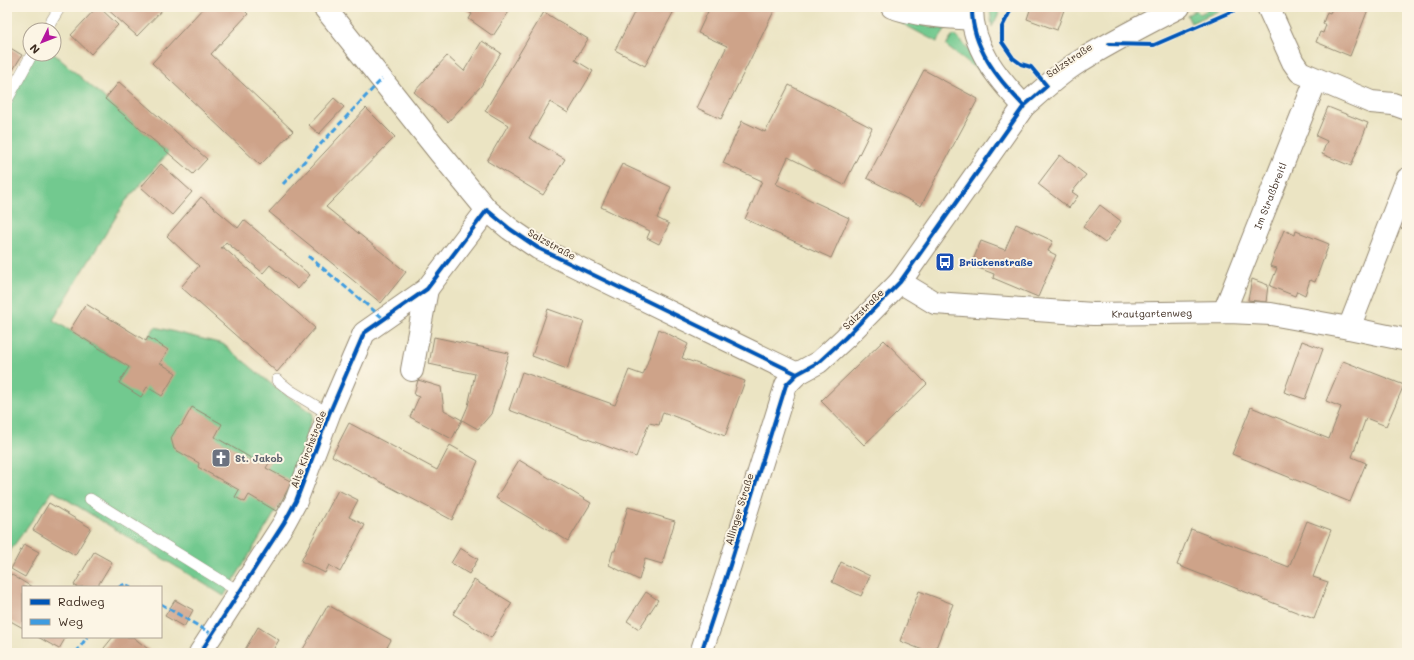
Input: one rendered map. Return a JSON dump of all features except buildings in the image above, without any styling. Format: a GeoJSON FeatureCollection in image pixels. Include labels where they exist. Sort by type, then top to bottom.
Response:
{"type":"FeatureCollection","features":[{"type":"Feature","properties":{"kind":"street","name":"Salzstraße"},"geometry":{"type":"LineString","coordinates":[[324,7],[487,210],[510,229],[538,248],[797,374],[819,362],[900,282],[1024,106],[1073,66],[1109,44],[1180,7]]}},
{"type":"Feature","properties":{"kind":"street"},"geometry":{"type":"LineString","coordinates":[[892,7],[903,11],[937,17],[972,13],[982,51],[1003,83],[1024,106]]}},
{"type":"Feature","properties":{"kind":"street"},"geometry":{"type":"LineString","coordinates":[[1268,7],[1293,62],[1300,72],[1370,102],[1394,104],[1407,109]]}},
{"type":"Feature","properties":{"kind":"street","name":"Im Straßbreitl"},"geometry":{"type":"LineString","coordinates":[[1224,312],[1316,80]]}},
{"type":"Feature","properties":{"kind":"street"},"geometry":{"type":"LineString","coordinates":[[1348,328],[1407,179]]}},
{"type":"Feature","properties":{"kind":"street","name":"Alte Kirchstraße"},"geometry":{"type":"LineString","coordinates":[[200,653],[284,523],[296,501],[329,414],[364,333],[426,289],[487,210]]}},
{"type":"Feature","properties":{"kind":"street","name":"Krautgartenweg"},"geometry":{"type":"LineString","coordinates":[[900,282],[935,303],[1094,314],[1224,312],[1271,314],[1407,340]]}},
{"type":"Feature","properties":{"kind":"street","name":"Alte Kirchstraße"},"geometry":{"type":"LineString","coordinates":[[412,370],[426,289]]}},
{"type":"Feature","properties":{"kind":"street","name":"Allinger Straße"},"geometry":{"type":"LineString","coordinates":[[701,653],[786,384],[797,374]]}},
{"type":"Feature","properties":{"kind":"lane"},"geometry":{"type":"LineString","coordinates":[[51,22],[60,7]]}},
{"type":"Feature","properties":{"kind":"lane"},"geometry":{"type":"LineString","coordinates":[[7,100],[28,62]]}},
{"type":"Feature","properties":{"kind":"lane"},"geometry":{"type":"LineString","coordinates":[[277,380],[291,391],[329,414]]}},
{"type":"Feature","properties":{"kind":"lane"},"geometry":{"type":"LineString","coordinates":[[90,499],[239,591]]}},
{"type":"Feature","properties":{"kind":"green space"},"geometry":{"type":"Polygon","coordinates":[[[1002,7],[992,27],[990,8],[1002,7]]]}},
{"type":"Feature","properties":{"kind":"green space"},"geometry":{"type":"Polygon","coordinates":[[[1214,7],[1227,7],[1191,23],[1187,15],[1196,10],[1200,14],[1214,7]]]}},
{"type":"Feature","properties":{"kind":"green space"},"geometry":{"type":"Polygon","coordinates":[[[886,15],[920,25],[946,29],[937,42],[886,15]]]}},
{"type":"Feature","properties":{"kind":"green space"},"geometry":{"type":"Polygon","coordinates":[[[953,35],[967,48],[984,75],[946,46],[953,35]]]}},
{"type":"Feature","properties":{"kind":"green space"},"geometry":{"type":"Polygon","coordinates":[[[62,61],[168,153],[125,202],[53,320],[129,367],[155,327],[223,344],[270,383],[313,414],[292,482],[224,596],[53,491],[7,555],[7,100],[28,62],[62,61]]]}},
{"type":"Feature","properties":{"kind":"marked path"},"geometry":{"type":"LineString","coordinates":[[283,184],[382,79]]}},
{"type":"Feature","properties":{"kind":"marked path"},"geometry":{"type":"LineString","coordinates":[[308,256],[384,319]]}},
{"type":"Feature","properties":{"kind":"marked path"},"geometry":{"type":"LineString","coordinates":[[121,586],[125,584],[129,586]]}},
{"type":"Feature","properties":{"kind":"marked path"},"geometry":{"type":"LineString","coordinates":[[162,605],[212,634]]}},
{"type":"Feature","properties":{"kind":"marked path"},"geometry":{"type":"LineString","coordinates":[[76,653],[86,638]]}},
{"type":"Feature","properties":{"kind":"cycle path"},"geometry":{"type":"LineString","coordinates":[[972,7],[973,22],[981,49],[1005,85],[1024,106]]}},
{"type":"Feature","properties":{"kind":"cycle path"},"geometry":{"type":"LineString","coordinates":[[701,653],[786,385],[797,374],[819,362],[900,282],[1024,106],[1047,86],[1031,67],[1021,64],[1013,58],[1002,42],[1002,27],[1012,7]]}},
{"type":"Feature","properties":{"kind":"cycle path"},"geometry":{"type":"LineString","coordinates":[[1109,44],[1154,45],[1242,7]]}},
{"type":"Feature","properties":{"kind":"cycle path"},"geometry":{"type":"LineString","coordinates":[[200,653],[284,523],[296,501],[329,414],[364,333],[427,289],[487,210],[510,229],[538,248],[797,374]]}},
{"type":"Feature","properties":{"kind":"place","name":"Brückenstraße"},"geometry":{"type":"Point","coordinates":[945,262]}},
{"type":"Feature","properties":{"kind":"place","name":"St. Jakob"},"geometry":{"type":"Point","coordinates":[221,458]}}]}
